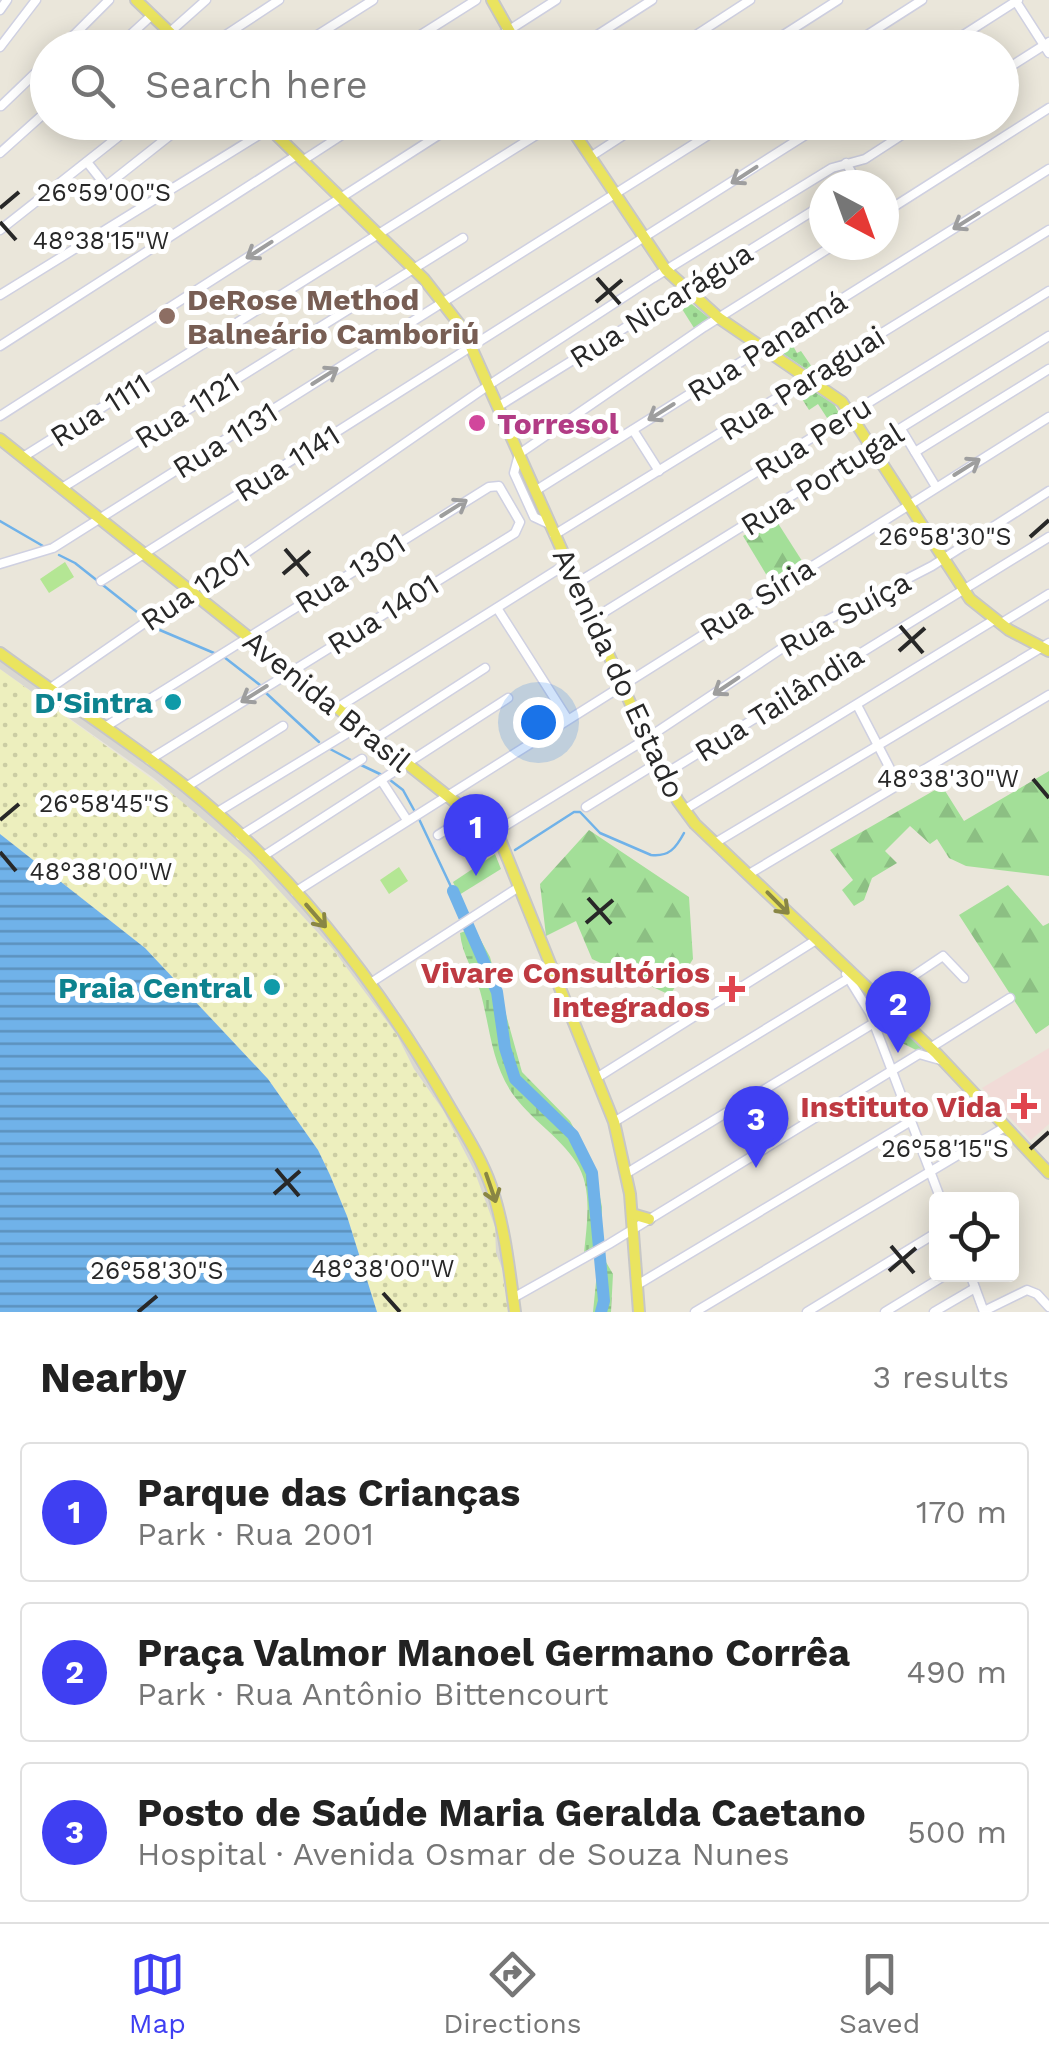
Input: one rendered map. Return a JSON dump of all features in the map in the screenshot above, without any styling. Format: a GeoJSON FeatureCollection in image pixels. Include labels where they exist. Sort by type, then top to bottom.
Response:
{"type":"FeatureCollection","features":[{"type":"Feature","properties":{"kind":"main road"},"geometry":{"type":"LineString","coordinates":[[136,0],[168,30]]}},
{"type":"Feature","properties":{"kind":"main road"},"geometry":{"type":"LineString","coordinates":[[492,0],[508,30]]}},
{"type":"Feature","properties":{"kind":"main road","name":"Avenida do Estado"},"geometry":{"type":"LineString","coordinates":[[284,140],[414,269],[444,302],[473,346],[644,740],[684,810],[930,1048],[1049,1173]]}},
{"type":"Feature","properties":{"kind":"main road"},"geometry":{"type":"LineString","coordinates":[[579,140],[666,270],[719,318],[836,396],[873,446],[963,590],[997,622],[1046,647]]}},
{"type":"Feature","properties":{"kind":"main road","name":"Avenida Brasil"},"geometry":{"type":"LineString","coordinates":[[0,438],[495,832],[614,1122],[627,1172],[639,1312]]}},
{"type":"Feature","properties":{"kind":"main road"},"geometry":{"type":"LineString","coordinates":[[0,653],[186,787],[216,813],[295,892],[372,982],[425,1064],[484,1170],[501,1222],[515,1312]]}},
{"type":"Feature","properties":{"kind":"main road"},"geometry":{"type":"LineString","coordinates":[[632,1214],[649,1219]]}},
{"type":"Feature","properties":{"kind":"street"},"geometry":{"type":"LineString","coordinates":[[0,10],[7,0]]}},
{"type":"Feature","properties":{"kind":"street"},"geometry":{"type":"LineString","coordinates":[[0,47],[36,0]]}},
{"type":"Feature","properties":{"kind":"street"},"geometry":{"type":"LineString","coordinates":[[79,30],[109,0]]}},
{"type":"Feature","properties":{"kind":"street"},"geometry":{"type":"LineString","coordinates":[[172,30],[206,0]]}},
{"type":"Feature","properties":{"kind":"street"},"geometry":{"type":"LineString","coordinates":[[233,30],[279,0]]}},
{"type":"Feature","properties":{"kind":"street"},"geometry":{"type":"LineString","coordinates":[[326,30],[373,0]]}},
{"type":"Feature","properties":{"kind":"street"},"geometry":{"type":"LineString","coordinates":[[428,30],[476,0]]}},
{"type":"Feature","properties":{"kind":"street"},"geometry":{"type":"LineString","coordinates":[[508,30],[556,0]]}},
{"type":"Feature","properties":{"kind":"street"},"geometry":{"type":"LineString","coordinates":[[605,30],[652,0]]}},
{"type":"Feature","properties":{"kind":"street"},"geometry":{"type":"LineString","coordinates":[[704,30],[750,0]]}},
{"type":"Feature","properties":{"kind":"street"},"geometry":{"type":"LineString","coordinates":[[791,30],[838,0]]}},
{"type":"Feature","properties":{"kind":"street"},"geometry":{"type":"LineString","coordinates":[[875,30],[922,0]]}},
{"type":"Feature","properties":{"kind":"street"},"geometry":{"type":"LineString","coordinates":[[970,30],[1016,0],[1047,47],[1019,63]]}},
{"type":"Feature","properties":{"kind":"street"},"geometry":{"type":"LineString","coordinates":[[136,30],[152,15]]}},
{"type":"Feature","properties":{"kind":"street"},"geometry":{"type":"LineString","coordinates":[[1,106],[30,78]]}},
{"type":"Feature","properties":{"kind":"street"},"geometry":{"type":"LineString","coordinates":[[1019,127],[1049,108]]}},
{"type":"Feature","properties":{"kind":"street"},"geometry":{"type":"LineString","coordinates":[[0,154],[30,126]]}},
{"type":"Feature","properties":{"kind":"street"},"geometry":{"type":"LineString","coordinates":[[0,230],[114,140]]}},
{"type":"Feature","properties":{"kind":"street"},"geometry":{"type":"LineString","coordinates":[[87,162],[109,189],[166,140]]}},
{"type":"Feature","properties":{"kind":"street"},"geometry":{"type":"LineString","coordinates":[[0,295],[247,140]]}},
{"type":"Feature","properties":{"kind":"street"},"geometry":{"type":"LineString","coordinates":[[0,346],[331,140]]}},
{"type":"Feature","properties":{"kind":"street"},"geometry":{"type":"LineString","coordinates":[[0,416],[430,140]]}},
{"type":"Feature","properties":{"kind":"street","name":"Rua 1111"},"geometry":{"type":"LineString","coordinates":[[23,457],[529,140]]}},
{"type":"Feature","properties":{"kind":"street"},"geometry":{"type":"LineString","coordinates":[[590,157],[616,140]]}},
{"type":"Feature","properties":{"kind":"street","name":"Rua 1131"},"geometry":{"type":"LineString","coordinates":[[0,564],[53,548],[700,140]]}},
{"type":"Feature","properties":{"kind":"street","name":"Rua 1141"},"geometry":{"type":"LineString","coordinates":[[102,581],[798,140]]}},
{"type":"Feature","properties":{"kind":"street","name":"Rua 1201"},"geometry":{"type":"LineString","coordinates":[[48,688],[489,385],[666,270],[832,168],[865,158],[894,140]]}},
{"type":"Feature","properties":{"kind":"street"},"geometry":{"type":"LineString","coordinates":[[899,203],[999,140]]}},
{"type":"Feature","properties":{"kind":"street"},"geometry":{"type":"LineString","coordinates":[[846,163],[850,170]]}},
{"type":"Feature","properties":{"kind":"street","name":"Rua Panamá"},"geometry":{"type":"LineString","coordinates":[[535,491],[1049,169]]}},
{"type":"Feature","properties":{"kind":"street","name":"Rua Nicarágua"},"geometry":{"type":"LineString","coordinates":[[498,406],[809,213]]}},
{"type":"Feature","properties":{"kind":"street","name":"Rua Paraguai"},"geometry":{"type":"LineString","coordinates":[[552,530],[659,471],[1049,230]]}},
{"type":"Feature","properties":{"kind":"street","name":"Rua 1121"},"geometry":{"type":"LineString","coordinates":[[62,488],[463,238]]}},
{"type":"Feature","properties":{"kind":"street"},"geometry":{"type":"LineString","coordinates":[[552,530],[534,517],[514,511],[506,498],[519,454],[810,260]]}},
{"type":"Feature","properties":{"kind":"street","name":"Rua Peru"},"geometry":{"type":"LineString","coordinates":[[578,584],[1049,292]]}},
{"type":"Feature","properties":{"kind":"street","name":"Rua Portugal"},"geometry":{"type":"LineString","coordinates":[[594,619],[1049,336]]}},
{"type":"Feature","properties":{"kind":"street"},"geometry":{"type":"LineString","coordinates":[[916,452],[1049,369]]}},
{"type":"Feature","properties":{"kind":"street","name":"Rua Síria"},"geometry":{"type":"LineString","coordinates":[[295,892],[1049,416]]}},
{"type":"Feature","properties":{"kind":"street"},"geometry":{"type":"LineString","coordinates":[[901,428],[936,487]]}},
{"type":"Feature","properties":{"kind":"street"},"geometry":{"type":"LineString","coordinates":[[634,430],[659,471]]}},
{"type":"Feature","properties":{"kind":"street"},"geometry":{"type":"LineString","coordinates":[[514,473],[534,517]]}},
{"type":"Feature","properties":{"kind":"street","name":"Rua 1301"},"geometry":{"type":"LineString","coordinates":[[104,728],[494,484],[500,486],[506,498]]}},
{"type":"Feature","properties":{"kind":"street","name":"Rua Suíça"},"geometry":{"type":"LineString","coordinates":[[495,832],[814,628],[944,558],[1049,492]]}},
{"type":"Feature","properties":{"kind":"street","name":"Rua 1401"},"geometry":{"type":"LineString","coordinates":[[149,760],[516,532],[520,522],[514,511]]}},
{"type":"Feature","properties":{"kind":"street","name":"Rua Tailândia"},"geometry":{"type":"LineString","coordinates":[[663,775],[1049,537]]}},
{"type":"Feature","properties":{"kind":"street"},"geometry":{"type":"LineString","coordinates":[[337,708],[568,563]]}},
{"type":"Feature","properties":{"kind":"street"},"geometry":{"type":"LineString","coordinates":[[684,810],[1049,594]]}},
{"type":"Feature","properties":{"kind":"street"},"geometry":{"type":"LineString","coordinates":[[497,608],[568,718]]}},
{"type":"Feature","properties":{"kind":"street"},"geometry":{"type":"LineString","coordinates":[[716,843],[1046,647]]}},
{"type":"Feature","properties":{"kind":"street"},"geometry":{"type":"LineString","coordinates":[[375,739],[486,668]]}},
{"type":"Feature","properties":{"kind":"street"},"geometry":{"type":"LineString","coordinates":[[749,874],[1049,694]]}},
{"type":"Feature","properties":{"kind":"street"},"geometry":{"type":"LineString","coordinates":[[262,857],[508,698]]}},
{"type":"Feature","properties":{"kind":"street"},"geometry":{"type":"LineString","coordinates":[[857,705],[899,786]]}},
{"type":"Feature","properties":{"kind":"street"},"geometry":{"type":"LineString","coordinates":[[186,787],[282,726]]}},
{"type":"Feature","properties":{"kind":"street"},"geometry":{"type":"LineString","coordinates":[[216,813],[359,726]]}},
{"type":"Feature","properties":{"kind":"street"},"geometry":{"type":"LineString","coordinates":[[240,836],[362,759]]}},
{"type":"Feature","properties":{"kind":"street"},"geometry":{"type":"LineString","coordinates":[[586,806],[657,763]]}},
{"type":"Feature","properties":{"kind":"street"},"geometry":{"type":"LineString","coordinates":[[382,780],[407,820]]}},
{"type":"Feature","properties":{"kind":"street"},"geometry":{"type":"LineString","coordinates":[[438,835],[471,814]]}},
{"type":"Feature","properties":{"kind":"street"},"geometry":{"type":"LineString","coordinates":[[372,982],[520,887]]}},
{"type":"Feature","properties":{"kind":"street"},"geometry":{"type":"LineString","coordinates":[[598,1077],[816,940]]}},
{"type":"Feature","properties":{"kind":"street"},"geometry":{"type":"LineString","coordinates":[[879,999],[943,956],[964,978]]}},
{"type":"Feature","properties":{"kind":"street"},"geometry":{"type":"LineString","coordinates":[[840,962],[874,1023],[938,1192]]}},
{"type":"Feature","properties":{"kind":"street"},"geometry":{"type":"LineString","coordinates":[[614,1122],[849,978]]}},
{"type":"Feature","properties":{"kind":"street"},"geometry":{"type":"LineString","coordinates":[[930,1048],[1010,998]]}},
{"type":"Feature","properties":{"kind":"street"},"geometry":{"type":"LineString","coordinates":[[627,1172],[874,1023]]}},
{"type":"Feature","properties":{"kind":"street"},"geometry":{"type":"LineString","coordinates":[[513,1298],[586,1258],[920,1054],[943,1061]]}},
{"type":"Feature","properties":{"kind":"street"},"geometry":{"type":"LineString","coordinates":[[737,1106],[764,1149]]}},
{"type":"Feature","properties":{"kind":"street"},"geometry":{"type":"LineString","coordinates":[[637,1285],[911,1121]]}},
{"type":"Feature","properties":{"kind":"street"},"geometry":{"type":"LineString","coordinates":[[695,1312],[1005,1127]]}},
{"type":"Feature","properties":{"kind":"street"},"geometry":{"type":"LineString","coordinates":[[807,1312],[929,1237]]}},
{"type":"Feature","properties":{"kind":"street"},"geometry":{"type":"LineString","coordinates":[[885,1312],[934,1282]]}},
{"type":"Feature","properties":{"kind":"street"},"geometry":{"type":"LineString","coordinates":[[973,1282],[984,1312],[1027,1290],[1038,1294],[1049,1307]]}},
{"type":"Feature","properties":{"kind":"street"},"geometry":{"type":"LineString","coordinates":[[934,1312],[975,1288]]}},
{"type":"Feature","properties":{"kind":"shaded area"},"geometry":{"type":"Polygon","coordinates":[[[0,657],[216,817],[261,858],[370,984],[452,1114],[489,1188],[499,1222],[513,1312],[508,1312],[495,1227],[474,1170],[397,1035],[332,948],[251,860],[155,779],[0,669],[0,657]]]}},
{"type":"Feature","properties":{"kind":"shaded area","name":"Instituto Vida"},"geometry":{"type":"Polygon","coordinates":[[[1049,1048],[1049,1124],[1031,1140],[982,1088],[1049,1048]]]}},
{"type":"Feature","properties":{"kind":"green space"},"geometry":{"type":"Polygon","coordinates":[[[683,297],[709,318],[694,328],[677,301],[683,297]]]}},
{"type":"Feature","properties":{"kind":"green space"},"geometry":{"type":"Polygon","coordinates":[[[788,337],[814,370],[809,371],[776,349],[788,337]]]}},
{"type":"Feature","properties":{"kind":"green space"},"geometry":{"type":"Polygon","coordinates":[[[805,386],[834,404],[840,415],[829,421],[818,404],[809,410],[797,391],[805,386]]]}},
{"type":"Feature","properties":{"kind":"green space"},"geometry":{"type":"Polygon","coordinates":[[[774,517],[804,564],[772,584],[743,536],[774,517]]]}},
{"type":"Feature","properties":{"kind":"green space"},"geometry":{"type":"Polygon","coordinates":[[[65,562],[74,577],[49,593],[40,579],[65,562]]]}},
{"type":"Feature","properties":{"kind":"green space"},"geometry":{"type":"Polygon","coordinates":[[[1049,771],[1049,876],[966,866],[949,858],[937,839],[930,844],[910,826],[885,851],[897,863],[872,878],[864,900],[854,906],[842,890],[853,880],[830,850],[942,786],[964,821],[1049,771]]]}},
{"type":"Feature","properties":{"kind":"green space"},"geometry":{"type":"Polygon","coordinates":[[[589,830],[689,897],[693,959],[670,995],[592,959],[576,921],[546,936],[540,884],[589,830]]]}},
{"type":"Feature","properties":{"kind":"green space"},"geometry":{"type":"Polygon","coordinates":[[[495,854],[501,869],[459,895],[453,882],[495,854]]]}},
{"type":"Feature","properties":{"kind":"green space"},"geometry":{"type":"Polygon","coordinates":[[[399,867],[408,881],[389,894],[380,880],[399,867]]]}},
{"type":"Feature","properties":{"kind":"green space"},"geometry":{"type":"Polygon","coordinates":[[[1008,885],[1043,926],[1049,923],[1049,1025],[1036,1034],[959,915],[1008,885]]]}},
{"type":"Feature","properties":{"kind":"green space"},"geometry":{"type":"Polygon","coordinates":[[[474,928],[490,957],[522,1072],[570,1121],[593,1163],[602,1207],[601,1242],[584,1253],[588,1206],[585,1183],[576,1162],[519,1102],[505,1081],[480,991],[461,941],[460,933],[474,928]]]}},
{"type":"Feature","properties":{"kind":"green space"},"geometry":{"type":"Polygon","coordinates":[[[887,1022],[895,1024],[922,1048],[918,1051],[892,1038],[883,1028],[887,1022]]]}},
{"type":"Feature","properties":{"kind":"green space"},"geometry":{"type":"Polygon","coordinates":[[[603,1257],[613,1274],[611,1312],[593,1312],[595,1263],[603,1257]]]}},
{"type":"Feature","properties":{"kind":"sand","name":"Praia Central"},"geometry":{"type":"Polygon","coordinates":[[[0,669],[185,803],[251,860],[332,948],[397,1035],[480,1181],[495,1227],[508,1312],[377,1312],[330,1175],[318,1150],[268,1079],[145,948],[0,834],[0,669]]]}},
{"type":"Feature","properties":{"kind":"water"},"geometry":{"type":"Polygon","coordinates":[[[0,834],[145,948],[268,1079],[318,1150],[330,1175],[377,1312],[0,1312],[0,834]]]}},
{"type":"Feature","properties":{"kind":"waterway"},"geometry":{"type":"LineString","coordinates":[[0,521],[43,546]]}},
{"type":"Feature","properties":{"kind":"waterway"},"geometry":{"type":"LineString","coordinates":[[59,555],[75,563],[142,616]]}},
{"type":"Feature","properties":{"kind":"waterway"},"geometry":{"type":"LineString","coordinates":[[148,625],[214,653]]}},
{"type":"Feature","properties":{"kind":"waterway"},"geometry":{"type":"LineString","coordinates":[[224,657],[260,685]]}},
{"type":"Feature","properties":{"kind":"waterway"},"geometry":{"type":"LineString","coordinates":[[266,693],[319,742]]}},
{"type":"Feature","properties":{"kind":"waterway"},"geometry":{"type":"LineString","coordinates":[[330,749],[351,760]]}},
{"type":"Feature","properties":{"kind":"waterway"},"geometry":{"type":"LineString","coordinates":[[361,765],[382,775]]}},
{"type":"Feature","properties":{"kind":"waterway"},"geometry":{"type":"LineString","coordinates":[[390,780],[403,790],[414,810]]}},
{"type":"Feature","properties":{"kind":"waterway"},"geometry":{"type":"LineString","coordinates":[[515,850],[574,812],[580,812],[600,833],[651,855],[671,850],[684,833]]}},
{"type":"Feature","properties":{"kind":"waterway"},"geometry":{"type":"LineString","coordinates":[[419,819],[453,891]]}},
{"type":"Feature","properties":{"kind":"waterway"},"geometry":{"type":"LineString","coordinates":[[453,891],[497,992],[505,1048],[515,1079],[573,1135],[592,1173],[604,1301],[601,1312]]}},
{"type":"Feature","properties":{"kind":"place","name":"DeRose Method Balneário Camboriú"},"geometry":{"type":"Point","coordinates":[167,316]}},
{"type":"Feature","properties":{"kind":"place","name":"Torresol"},"geometry":{"type":"Point","coordinates":[477,423]}},
{"type":"Feature","properties":{"kind":"place","name":"D'Sintra"},"geometry":{"type":"Point","coordinates":[173,702]}},
{"type":"Feature","properties":{"kind":"place","name":"Parque das Crianças"},"geometry":{"type":"Point","coordinates":[476,876]}},
{"type":"Feature","properties":{"kind":"place","name":"Praia Central"},"geometry":{"type":"Point","coordinates":[272,987]}},
{"type":"Feature","properties":{"kind":"place","name":"Vivare Consultórios Integrados"},"geometry":{"type":"Point","coordinates":[732,989]}},
{"type":"Feature","properties":{"kind":"place","name":"Praça Valmor Manoel Germano Corrêa"},"geometry":{"type":"Point","coordinates":[898,1053]}},
{"type":"Feature","properties":{"kind":"place","name":"Instituto Vida"},"geometry":{"type":"Point","coordinates":[1024,1106]}},
{"type":"Feature","properties":{"kind":"place","name":"Posto de Saúde Maria Geralda Caetano"},"geometry":{"type":"Point","coordinates":[756,1168]}}]}
